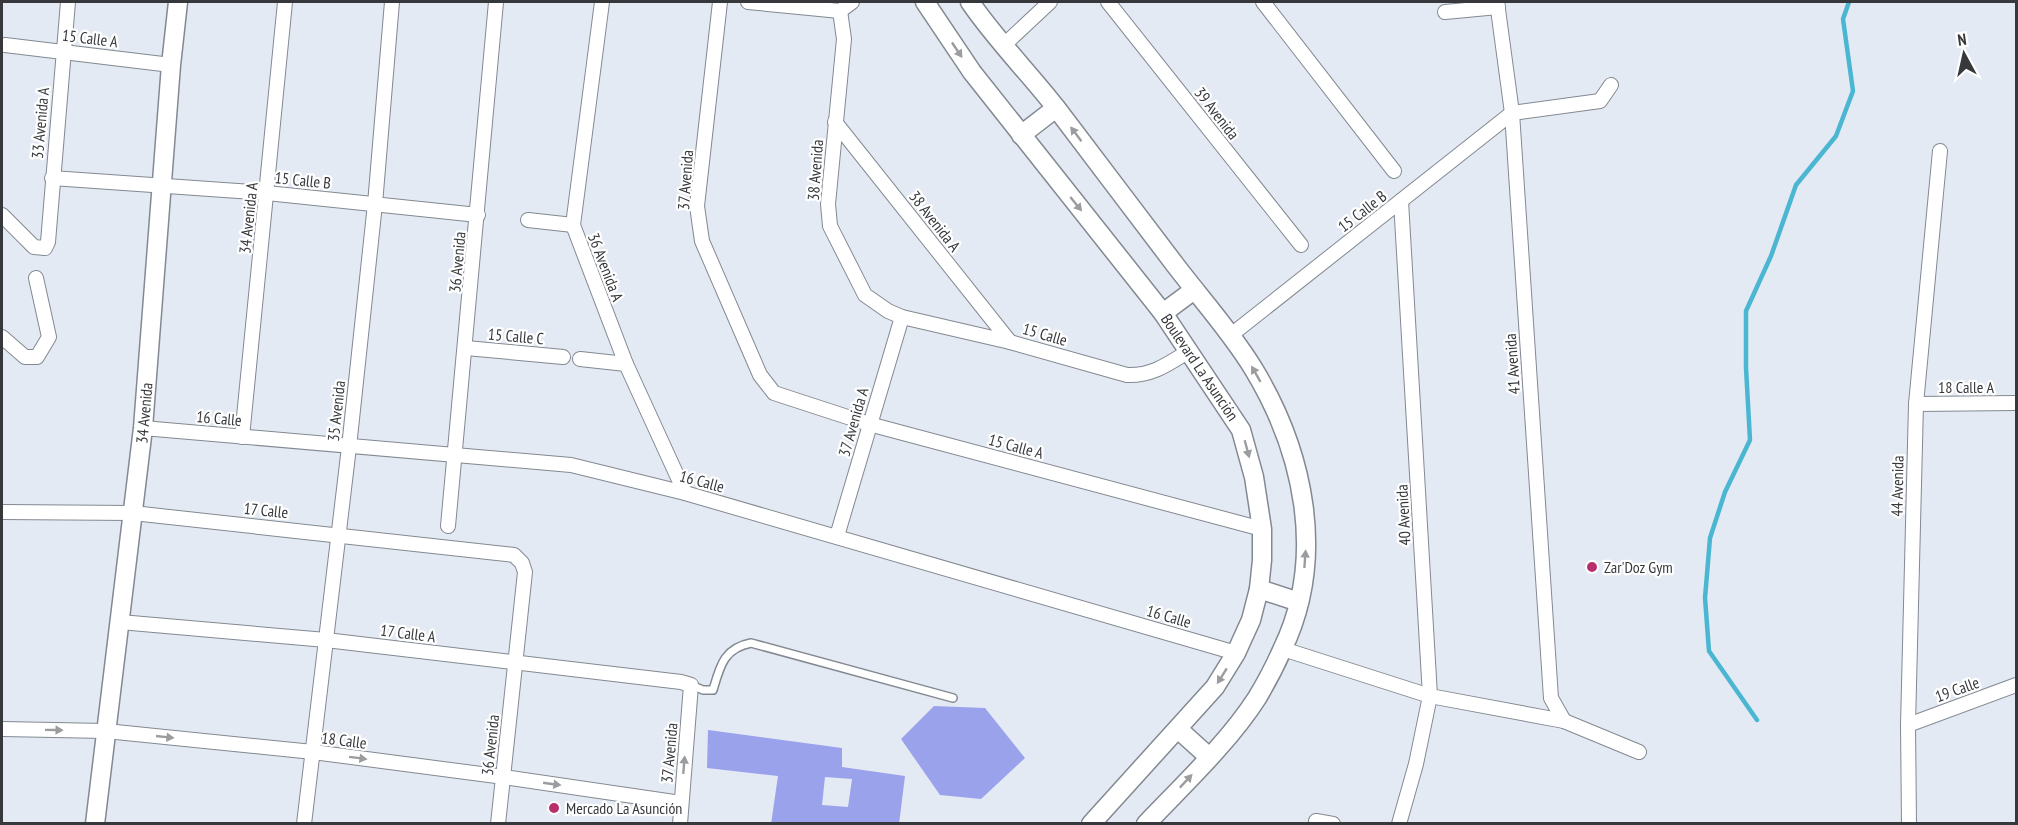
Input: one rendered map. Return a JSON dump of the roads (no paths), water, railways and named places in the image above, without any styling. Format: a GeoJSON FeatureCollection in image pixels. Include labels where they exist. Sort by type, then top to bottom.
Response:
{"type":"FeatureCollection","features":[{"type":"Feature","properties":{"kind":"main road","name":"34 Avenida"},"geometry":{"type":"LineString","coordinates":[[95,824],[143,428],[171,65],[178,2]]}},
{"type":"Feature","properties":{"kind":"main road","name":"Boulevard La Asunción"},"geometry":{"type":"LineString","coordinates":[[925,2],[972,72],[1163,313],[1241,430],[1254,477],[1262,529],[1259,590],[1251,620],[1236,653],[1215,687],[1091,824]]}},
{"type":"Feature","properties":{"kind":"main road"},"geometry":{"type":"LineString","coordinates":[[970,2],[1056,108],[1194,290],[1232,335],[1254,368],[1278,412],[1294,457],[1305,507],[1306,560],[1299,602],[1283,649],[1257,697],[1240,721],[1153,821]]}},
{"type":"Feature","properties":{"kind":"main road"},"geometry":{"type":"LineString","coordinates":[[1021,135],[1056,108]]}},
{"type":"Feature","properties":{"kind":"main road"},"geometry":{"type":"LineString","coordinates":[[1163,313],[1194,290]]}},
{"type":"Feature","properties":{"kind":"main road"},"geometry":{"type":"LineString","coordinates":[[1259,590],[1299,602]]}},
{"type":"Feature","properties":{"kind":"main road"},"geometry":{"type":"LineString","coordinates":[[1178,729],[1209,757]]}},
{"type":"Feature","properties":{"kind":"street","name":"33 Avenida A"},"geometry":{"type":"LineString","coordinates":[[2,214],[34,247],[45,248],[48,243],[68,2]]}},
{"type":"Feature","properties":{"kind":"street","name":"34 Avenida A"},"geometry":{"type":"LineString","coordinates":[[242,437],[285,2]]}},
{"type":"Feature","properties":{"kind":"street","name":"35 Avenida"},"geometry":{"type":"LineString","coordinates":[[304,824],[349,447],[375,204],[392,2]]}},
{"type":"Feature","properties":{"kind":"street","name":"36 Avenida"},"geometry":{"type":"LineString","coordinates":[[448,526],[496,2]]}},
{"type":"Feature","properties":{"kind":"street","name":"36 Avenida A"},"geometry":{"type":"LineString","coordinates":[[602,2],[573,225],[626,364],[686,493]]}},
{"type":"Feature","properties":{"kind":"street","name":"37 Avenida"},"geometry":{"type":"LineString","coordinates":[[720,2],[697,206],[702,241],[765,384]]}},
{"type":"Feature","properties":{"kind":"street"},"geometry":{"type":"LineString","coordinates":[[748,2],[840,11],[852,2]]}},
{"type":"Feature","properties":{"kind":"street"},"geometry":{"type":"LineString","coordinates":[[1004,45],[1050,2]]}},
{"type":"Feature","properties":{"kind":"street","name":"39 Avenida"},"geometry":{"type":"LineString","coordinates":[[1108,2],[1301,244]]}},
{"type":"Feature","properties":{"kind":"street"},"geometry":{"type":"LineString","coordinates":[[1263,2],[1394,171]]}},
{"type":"Feature","properties":{"kind":"street"},"geometry":{"type":"LineString","coordinates":[[1445,12],[1497,4]]}},
{"type":"Feature","properties":{"kind":"street","name":"41 Avenida"},"geometry":{"type":"LineString","coordinates":[[1497,4],[1512,113],[1551,698],[1564,721]]}},
{"type":"Feature","properties":{"kind":"street","name":"38 Avenida"},"geometry":{"type":"LineString","coordinates":[[840,11],[844,39],[828,186],[831,226],[865,295],[888,311]]}},
{"type":"Feature","properties":{"kind":"street","name":"15 Calle A"},"geometry":{"type":"LineString","coordinates":[[5,45],[171,65]]}},
{"type":"Feature","properties":{"kind":"street"},"geometry":{"type":"LineString","coordinates":[[1512,113],[1600,101],[1611,85]]}},
{"type":"Feature","properties":{"kind":"street","name":"15 Calle B"},"geometry":{"type":"LineString","coordinates":[[1232,335],[1512,113]]}},
{"type":"Feature","properties":{"kind":"street","name":"38 Avenida A"},"geometry":{"type":"LineString","coordinates":[[835,122],[1010,342]]}},
{"type":"Feature","properties":{"kind":"street","name":"44 Avenida"},"geometry":{"type":"LineString","coordinates":[[1909,824],[1908,724],[1916,404],[1940,151]]}},
{"type":"Feature","properties":{"kind":"street","name":"15 Calle B"},"geometry":{"type":"LineString","coordinates":[[52,178],[267,193],[478,215]]}},
{"type":"Feature","properties":{"kind":"street","name":"40 Avenida"},"geometry":{"type":"LineString","coordinates":[[1399,824],[1416,764],[1430,696],[1401,201]]}},
{"type":"Feature","properties":{"kind":"street"},"geometry":{"type":"LineString","coordinates":[[528,220],[573,225]]}},
{"type":"Feature","properties":{"kind":"street"},"geometry":{"type":"LineString","coordinates":[[2,337],[25,357],[37,357],[42,351],[50,337],[36,278]]}},
{"type":"Feature","properties":{"kind":"street","name":"15 Calle"},"geometry":{"type":"LineString","coordinates":[[888,311],[902,317],[1010,342],[1127,375],[1156,371],[1189,351]]}},
{"type":"Feature","properties":{"kind":"street","name":"37 Avenida A"},"geometry":{"type":"LineString","coordinates":[[837,536],[902,317]]}},
{"type":"Feature","properties":{"kind":"street","name":"15 Calle C"},"geometry":{"type":"LineString","coordinates":[[466,348],[563,357]]}},
{"type":"Feature","properties":{"kind":"street"},"geometry":{"type":"LineString","coordinates":[[580,359],[626,364]]}},
{"type":"Feature","properties":{"kind":"street","name":"15 Calle A"},"geometry":{"type":"LineString","coordinates":[[765,384],[774,393],[869,424],[1262,529]]}},
{"type":"Feature","properties":{"kind":"street","name":"18 Calle A"},"geometry":{"type":"LineString","coordinates":[[1916,404],[2016,403]]}},
{"type":"Feature","properties":{"kind":"street","name":"16 Calle"},"geometry":{"type":"LineString","coordinates":[[143,428],[571,465],[686,493],[1236,653]]}},
{"type":"Feature","properties":{"kind":"street","name":"17 Calle"},"geometry":{"type":"LineString","coordinates":[[2,512],[133,513],[514,555],[522,563]]}},
{"type":"Feature","properties":{"kind":"street","name":"36 Avenida"},"geometry":{"type":"LineString","coordinates":[[498,824],[525,572],[522,563]]}},
{"type":"Feature","properties":{"kind":"street","name":"17 Calle A"},"geometry":{"type":"LineString","coordinates":[[120,622],[326,640],[692,685]]}},
{"type":"Feature","properties":{"kind":"street"},"geometry":{"type":"LineString","coordinates":[[1283,649],[1430,696],[1564,721],[1639,752]]}},
{"type":"Feature","properties":{"kind":"street","name":"37 Avenida"},"geometry":{"type":"LineString","coordinates":[[680,824],[692,685]]}},
{"type":"Feature","properties":{"kind":"street","name":"19 Calle"},"geometry":{"type":"LineString","coordinates":[[1908,724],[2016,685]]}},
{"type":"Feature","properties":{"kind":"street","name":"18 Calle"},"geometry":{"type":"LineString","coordinates":[[2,729],[106,731],[312,752],[681,803]]}},
{"type":"Feature","properties":{"kind":"street"},"geometry":{"type":"LineString","coordinates":[[1316,820],[1333,824]]}},
{"type":"Feature","properties":{"kind":"lane"},"geometry":{"type":"LineString","coordinates":[[692,685],[703,690],[713,690],[722,663],[730,650],[739,645],[751,643],[953,698]]}},
{"type":"Feature","properties":{"kind":"waterway"},"geometry":{"type":"LineString","coordinates":[[1757,720],[1709,651],[1705,598],[1710,538],[1725,492],[1750,440],[1746,311],[1771,256],[1796,185],[1836,136],[1853,91],[1843,19],[1849,2]]}},
{"type":"Feature","properties":{"kind":"place","name":"Zar'Doz Gym"},"geometry":{"type":"Point","coordinates":[1592,567]}},
{"type":"Feature","properties":{"kind":"place","name":"Mercado La Asunción"},"geometry":{"type":"Point","coordinates":[554,808]}}]}
